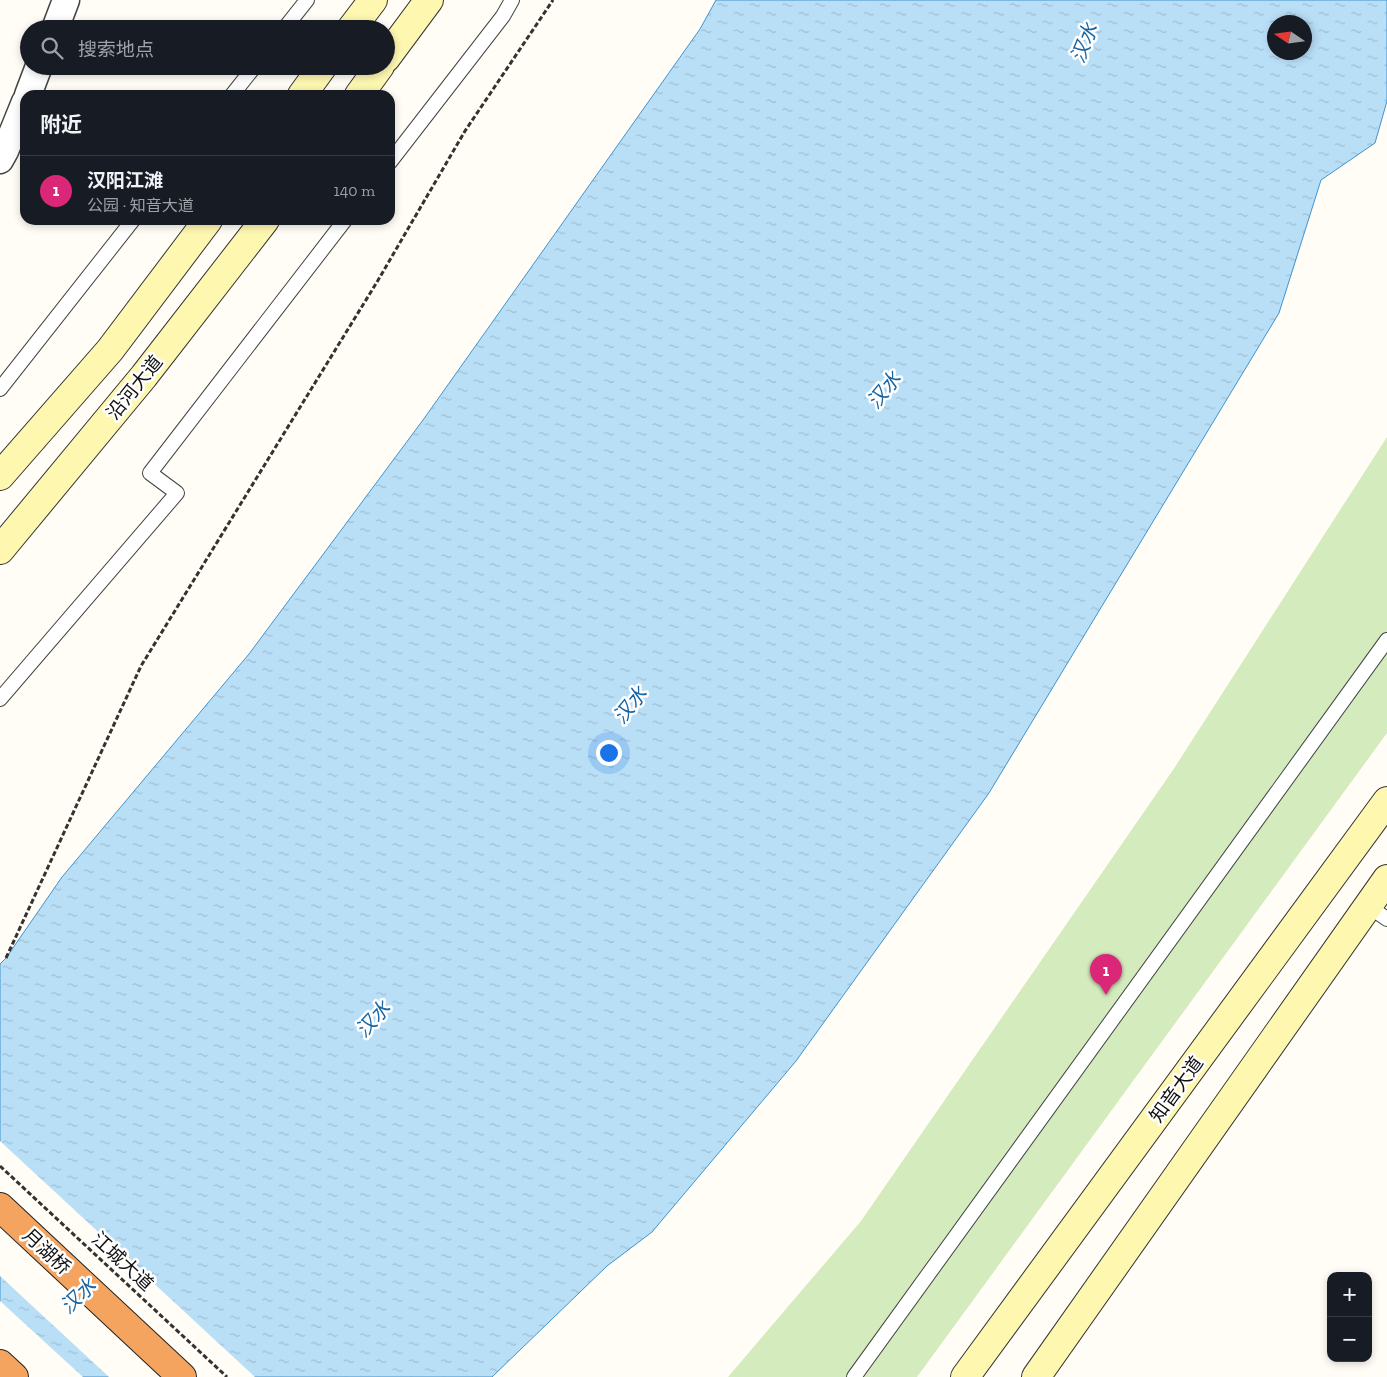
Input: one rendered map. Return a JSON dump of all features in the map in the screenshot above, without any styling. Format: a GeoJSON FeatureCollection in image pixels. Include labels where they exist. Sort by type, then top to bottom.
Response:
{"type":"FeatureCollection","features":[{"type":"Feature","properties":{"kind":"highway","name":"月湖桥"},"geometry":{"type":"LineString","coordinates":[[0,1207],[182,1377]]}},
{"type":"Feature","properties":{"kind":"highway"},"geometry":{"type":"LineString","coordinates":[[0,1364],[14,1377]]}},
{"type":"Feature","properties":{"kind":"main road"},"geometry":{"type":"LineString","coordinates":[[359,20],[373,0]]}},
{"type":"Feature","properties":{"kind":"main road"},"geometry":{"type":"LineString","coordinates":[[395,46],[429,0]]}},
{"type":"Feature","properties":{"kind":"main road"},"geometry":{"type":"LineString","coordinates":[[306,90],[316,75]]}},
{"type":"Feature","properties":{"kind":"main road"},"geometry":{"type":"LineString","coordinates":[[363,90],[373,75]]}},
{"type":"Feature","properties":{"kind":"main road"},"geometry":{"type":"LineString","coordinates":[[0,476],[110,350],[204,225]]}},
{"type":"Feature","properties":{"kind":"main road","name":"沿河大道"},"geometry":{"type":"LineString","coordinates":[[0,550],[144,376],[260,225]]}},
{"type":"Feature","properties":{"kind":"main road","name":"知音大道"},"geometry":{"type":"LineString","coordinates":[[965,1377],[1387,801]]}},
{"type":"Feature","properties":{"kind":"main road"},"geometry":{"type":"LineString","coordinates":[[1036,1377],[1377,913],[1387,879]]}},
{"type":"Feature","properties":{"kind":"street"},"geometry":{"type":"LineString","coordinates":[[58,20],[66,0]]}},
{"type":"Feature","properties":{"kind":"street"},"geometry":{"type":"LineString","coordinates":[[30,90],[36,75]]}},
{"type":"Feature","properties":{"kind":"street"},"geometry":{"type":"LineString","coordinates":[[2,153],[20,113]]}},
{"type":"Feature","properties":{"kind":"lane"},"geometry":{"type":"LineString","coordinates":[[291,20],[307,0]]}},
{"type":"Feature","properties":{"kind":"lane"},"geometry":{"type":"LineString","coordinates":[[395,156],[503,16],[512,0]]}},
{"type":"Feature","properties":{"kind":"lane"},"geometry":{"type":"LineString","coordinates":[[236,90],[248,75]]}},
{"type":"Feature","properties":{"kind":"lane"},"geometry":{"type":"LineString","coordinates":[[0,389],[130,225]]}},
{"type":"Feature","properties":{"kind":"lane"},"geometry":{"type":"LineString","coordinates":[[0,699],[178,493],[150,473],[341,225]]}},
{"type":"Feature","properties":{"kind":"lane"},"geometry":{"type":"LineString","coordinates":[[854,1377],[1387,640]]}},
{"type":"Feature","properties":{"kind":"path"},"geometry":{"type":"LineString","coordinates":[[6,958],[141,666],[377,282],[465,131],[553,0]]}},
{"type":"Feature","properties":{"kind":"path","name":"江城大道"},"geometry":{"type":"LineString","coordinates":[[0,1166],[227,1377]]}},
{"type":"Feature","properties":{"kind":"green space"},"geometry":{"type":"Polygon","coordinates":[[[1387,437],[1387,733],[917,1377],[728,1377],[861,1221],[1173,770],[1387,437]]]}},
{"type":"Feature","properties":{"kind":"water","name":"汉水"},"geometry":{"type":"Polygon","coordinates":[[[716,0],[1387,0],[1387,101],[1375,143],[1321,180],[1279,313],[989,793],[796,1061],[652,1232],[607,1266],[492,1377],[0,1377],[0,964],[62,877],[249,654],[423,420],[700,29],[716,0]]]}},
{"type":"Feature","properties":{"kind":"pier"},"geometry":{"type":"Polygon","coordinates":[[[0,1141],[255,1377],[109,1377],[0,1276],[0,1141]]]}},
{"type":"Feature","properties":{"kind":"pier"},"geometry":{"type":"Polygon","coordinates":[[[0,1301],[83,1377],[0,1377],[0,1301]]]}},
{"type":"Feature","properties":{"kind":"place","name":"汉阳江滩"},"geometry":{"type":"Point","coordinates":[1106,995]}}]}
